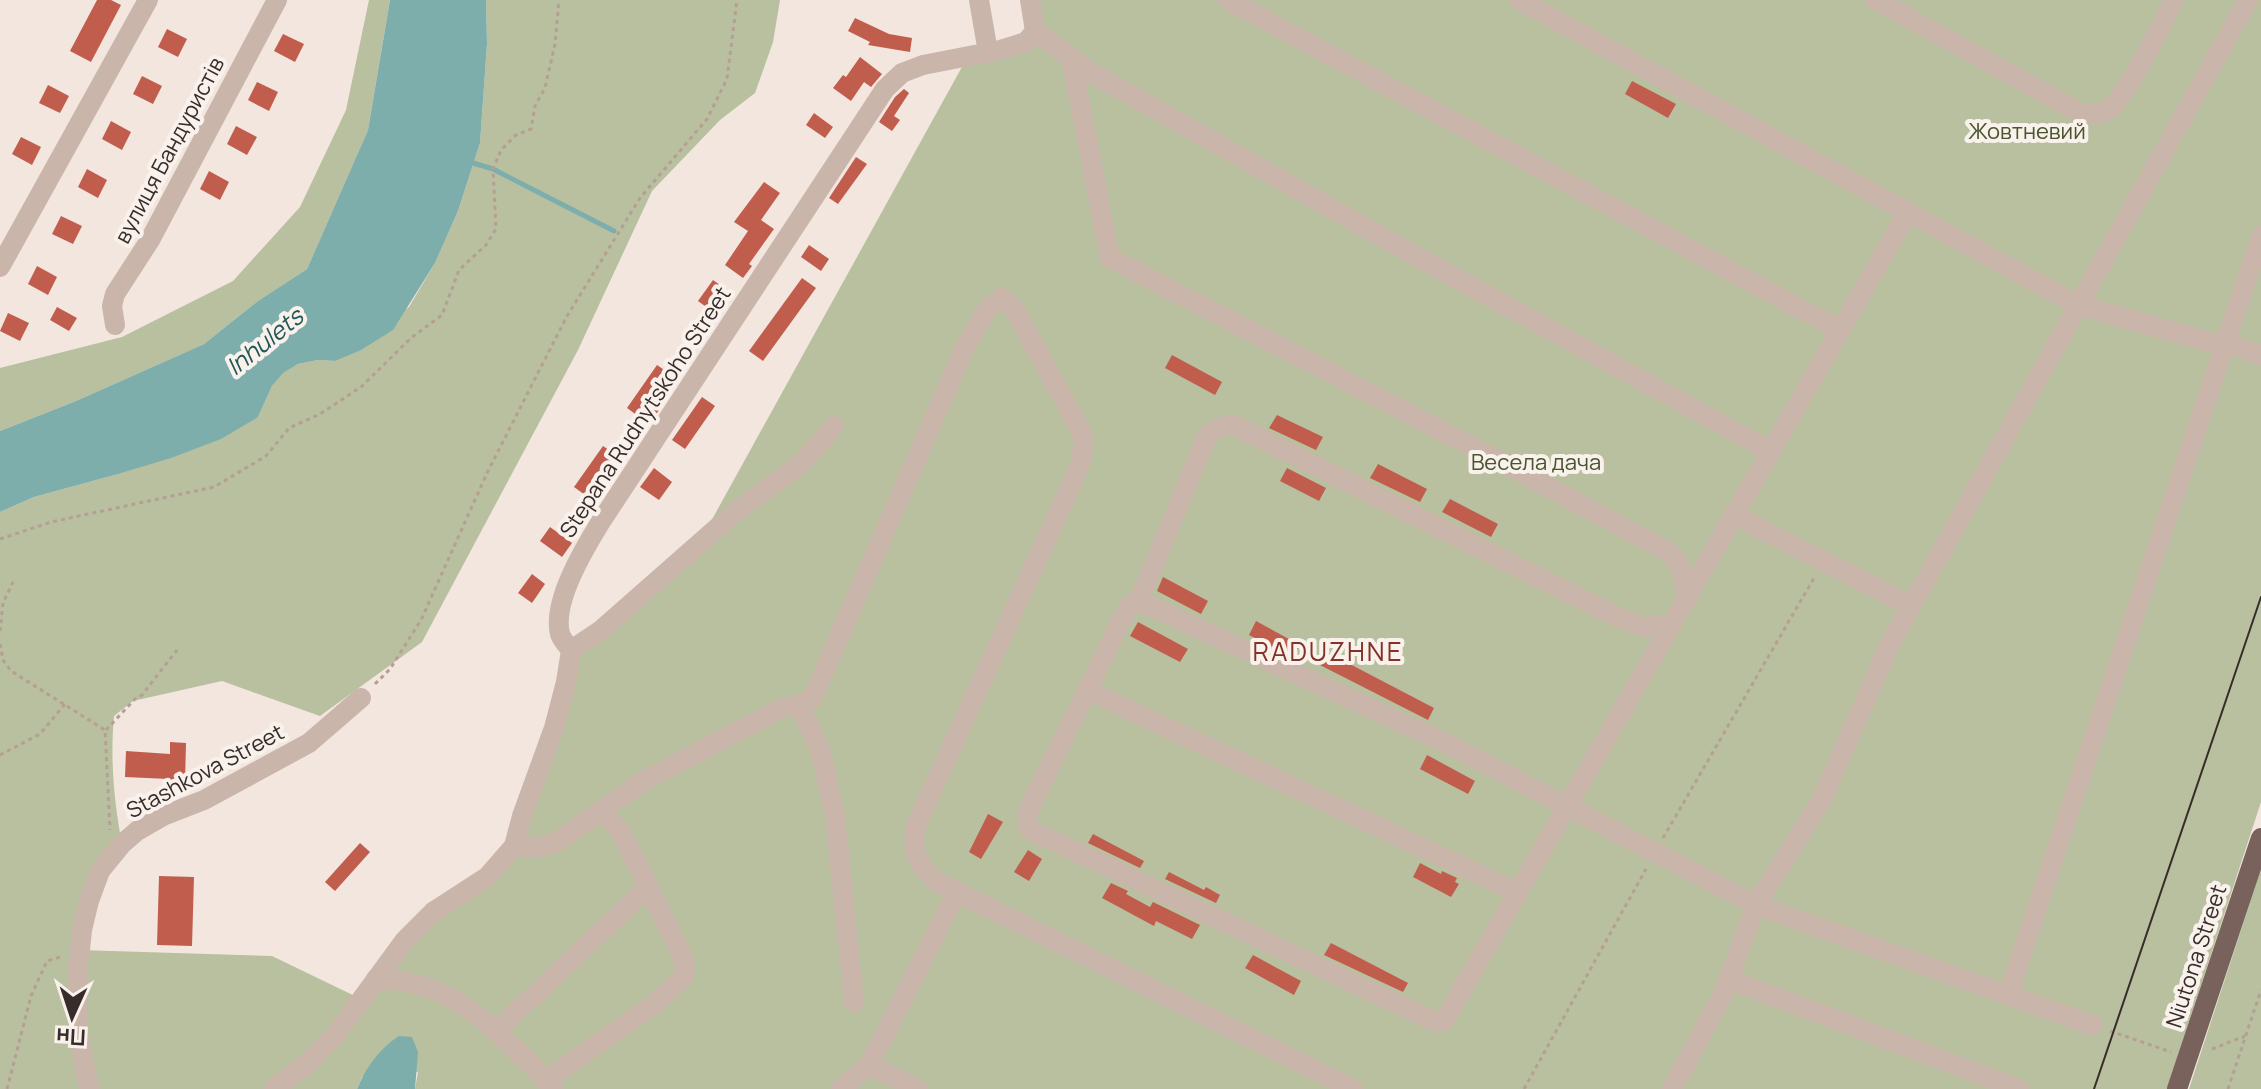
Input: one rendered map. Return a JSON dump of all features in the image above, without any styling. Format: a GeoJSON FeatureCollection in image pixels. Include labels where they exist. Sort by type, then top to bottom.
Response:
{"type":"FeatureCollection","features":[{"type":"Feature","properties":{"kind":"main road","name":"Niutona Street"},"geometry":{"type":"LineString","coordinates":[[2177,1089],[2261,838]]}},
{"type":"Feature","properties":{"kind":"street"},"geometry":{"type":"LineString","coordinates":[[0,267],[148,0]]}},
{"type":"Feature","properties":{"kind":"street","name":"вулиця Бандуристів"},"geometry":{"type":"LineString","coordinates":[[115,325],[112,306],[115,294],[150,240],[277,0]]}},
{"type":"Feature","properties":{"kind":"street"},"geometry":{"type":"LineString","coordinates":[[979,0],[988,52]]}},
{"type":"Feature","properties":{"kind":"street"},"geometry":{"type":"LineString","coordinates":[[1030,0],[1035,31],[1090,72],[1770,451]]}},
{"type":"Feature","properties":{"kind":"street"},"geometry":{"type":"LineString","coordinates":[[1228,0],[1840,330]]}},
{"type":"Feature","properties":{"kind":"street"},"geometry":{"type":"LineString","coordinates":[[1519,0],[2078,305],[2261,355]]}},
{"type":"Feature","properties":{"kind":"street"},"geometry":{"type":"LineString","coordinates":[[1876,0],[2079,112],[2093,115],[2111,108],[2126,89],[2174,0]]}},
{"type":"Feature","properties":{"kind":"street"},"geometry":{"type":"LineString","coordinates":[[1672,1089],[1723,994],[1756,905],[1822,799],[1889,646],[2247,1]]}},
{"type":"Feature","properties":{"kind":"street","name":"Stepana Rudnytskoho Street"},"geometry":{"type":"LineString","coordinates":[[274,1089],[309,1062],[336,1034],[405,940],[433,912],[487,877],[514,846],[554,728],[566,682],[571,650],[560,637],[560,619],[573,568],[885,89],[902,73],[923,65],[1026,42],[1035,31]]}},
{"type":"Feature","properties":{"kind":"street"},"geometry":{"type":"LineString","coordinates":[[1071,57],[1110,258],[1669,552],[1681,567],[1687,596]]}},
{"type":"Feature","properties":{"kind":"street"},"geometry":{"type":"LineString","coordinates":[[1670,625],[1644,627],[1620,618],[1232,424],[1215,429],[1206,438],[1139,601],[1130,605],[1028,811],[1027,824],[1030,830],[1436,1022],[1444,1021],[1908,212]]}},
{"type":"Feature","properties":{"kind":"street"},"geometry":{"type":"LineString","coordinates":[[2008,995],[2261,236]]}},
{"type":"Feature","properties":{"kind":"street"},"geometry":{"type":"LineString","coordinates":[[514,846],[534,848],[555,843],[645,780],[782,708],[812,699],[965,347],[988,308],[1001,298],[1015,310],[1082,433],[1082,461],[917,823],[912,840],[915,855],[935,881],[1353,1089]]}},
{"type":"Feature","properties":{"kind":"street"},"geometry":{"type":"LineString","coordinates":[[571,650],[601,630],[734,513],[803,462],[834,426]]}},
{"type":"Feature","properties":{"kind":"street"},"geometry":{"type":"LineString","coordinates":[[1734,513],[1911,606]]}},
{"type":"Feature","properties":{"kind":"street"},"geometry":{"type":"LineString","coordinates":[[1139,601],[1448,744],[1756,905],[2092,1025]]}},
{"type":"Feature","properties":{"kind":"street"},"geometry":{"type":"LineString","coordinates":[[1089,691],[1517,892]]}},
{"type":"Feature","properties":{"kind":"street","name":"Stashkova Street"},"geometry":{"type":"LineString","coordinates":[[89,1089],[77,1029],[79,950],[89,901],[100,871],[137,831],[163,816],[204,800],[309,743],[361,698]]}},
{"type":"Feature","properties":{"kind":"street"},"geometry":{"type":"LineString","coordinates":[[799,705],[820,749],[835,816],[854,1002]]}},
{"type":"Feature","properties":{"kind":"street"},"geometry":{"type":"LineString","coordinates":[[376,979],[396,979],[453,997],[481,1016],[550,1085],[684,977],[685,962],[645,879],[621,832],[601,810]]}},
{"type":"Feature","properties":{"kind":"street"},"geometry":{"type":"LineString","coordinates":[[496,1031],[634,902],[642,893],[645,879]]}},
{"type":"Feature","properties":{"kind":"street"},"geometry":{"type":"LineString","coordinates":[[841,1089],[869,1065],[957,892]]}},
{"type":"Feature","properties":{"kind":"street"},"geometry":{"type":"LineString","coordinates":[[1728,979],[2019,1089]]}},
{"type":"Feature","properties":{"kind":"street"},"geometry":{"type":"LineString","coordinates":[[869,1065],[918,1089]]}},
{"type":"Feature","properties":{"kind":"path"},"geometry":{"type":"LineString","coordinates":[[0,539],[51,522],[214,487],[266,456],[289,428],[320,414],[361,387],[411,338],[442,315],[459,270],[486,245],[496,229],[493,169],[501,150],[516,135],[531,129],[535,106],[545,88],[555,44],[559,0]]}},
{"type":"Feature","properties":{"kind":"path"},"geometry":{"type":"LineString","coordinates":[[361,698],[390,669],[421,620],[488,471],[567,316],[640,198],[707,119],[727,79],[736,0]]}},
{"type":"Feature","properties":{"kind":"path"},"geometry":{"type":"LineString","coordinates":[[1524,1089],[1655,852],[1824,561]]}},
{"type":"Feature","properties":{"kind":"path"},"geometry":{"type":"LineString","coordinates":[[0,631],[3,603],[13,582]]}},
{"type":"Feature","properties":{"kind":"path"},"geometry":{"type":"LineString","coordinates":[[0,644],[3,660],[11,671],[105,730]]}},
{"type":"Feature","properties":{"kind":"path"},"geometry":{"type":"LineString","coordinates":[[110,832],[105,730],[142,695],[177,650]]}},
{"type":"Feature","properties":{"kind":"path"},"geometry":{"type":"LineString","coordinates":[[0,755],[40,734],[65,704]]}},
{"type":"Feature","properties":{"kind":"path"},"geometry":{"type":"LineString","coordinates":[[7,1089],[31,996],[47,961],[79,950]]}},
{"type":"Feature","properties":{"kind":"path"},"geometry":{"type":"LineString","coordinates":[[2228,1089],[2261,990]]}},
{"type":"Feature","properties":{"kind":"path"},"geometry":{"type":"LineString","coordinates":[[2092,1025],[2188,1058],[2245,1036]]}},
{"type":"Feature","properties":{"kind":"green space"},"geometry":{"type":"Polygon","coordinates":[[[369,0],[390,0],[368,130],[307,269],[258,301],[204,344],[0,431],[0,368],[122,337],[233,281],[300,207],[346,110],[369,0]]]}},
{"type":"Feature","properties":{"kind":"green space"},"geometry":{"type":"Polygon","coordinates":[[[486,0],[780,0],[773,42],[755,93],[720,120],[652,191],[578,350],[422,642],[320,716],[222,681],[133,701],[114,716],[112,749],[122,844],[100,872],[79,950],[272,956],[361,999],[405,940],[504,859],[571,650],[699,543],[968,56],[1026,42],[1030,0],[2261,0],[2261,802],[2167,1089],[415,1089],[418,1072],[362,1077],[357,1089],[0,1089],[0,512],[34,497],[111,476],[258,417],[272,386],[282,373],[298,364],[335,361],[409,307],[435,263],[458,211],[480,143],[487,44],[486,0]]]}},
{"type":"Feature","properties":{"kind":"green space"},"geometry":{"type":"Polygon","coordinates":[[[2261,869],[2261,1089],[2189,1089],[2261,869]]]}},
{"type":"Feature","properties":{"kind":"water","name":"Inhulets"},"geometry":{"type":"Polygon","coordinates":[[[390,0],[486,0],[487,44],[480,143],[458,211],[435,263],[393,330],[361,350],[335,361],[298,364],[283,373],[272,386],[258,417],[221,439],[171,458],[34,497],[0,512],[0,431],[204,344],[258,301],[307,269],[368,130],[390,0]]]}},
{"type":"Feature","properties":{"kind":"water"},"geometry":{"type":"Polygon","coordinates":[[[399,1036],[412,1037],[418,1052],[415,1089],[357,1089],[374,1059],[399,1036]]]}},
{"type":"Feature","properties":{"kind":"building"},"geometry":{"type":"Polygon","coordinates":[[[97,0],[111,0],[121,5],[91,62],[70,51],[97,0]]]}},
{"type":"Feature","properties":{"kind":"building"},"geometry":{"type":"Polygon","coordinates":[[[855,18],[889,34],[912,38],[910,52],[868,45],[870,42],[848,31],[855,18]]]}},
{"type":"Feature","properties":{"kind":"building"},"geometry":{"type":"Polygon","coordinates":[[[167,29],[187,39],[178,57],[158,47],[167,29]]]}},
{"type":"Feature","properties":{"kind":"building"},"geometry":{"type":"Polygon","coordinates":[[[283,34],[304,44],[295,62],[274,51],[283,34]]]}},
{"type":"Feature","properties":{"kind":"building"},"geometry":{"type":"Polygon","coordinates":[[[860,57],[882,74],[871,87],[864,82],[851,101],[833,88],[843,75],[846,77],[860,57]]]}},
{"type":"Feature","properties":{"kind":"building"},"geometry":{"type":"Polygon","coordinates":[[[142,76],[162,86],[153,104],[133,94],[142,76]]]}},
{"type":"Feature","properties":{"kind":"building"},"geometry":{"type":"Polygon","coordinates":[[[1632,81],[1676,104],[1668,118],[1625,94],[1632,81]]]}},
{"type":"Feature","properties":{"kind":"building"},"geometry":{"type":"Polygon","coordinates":[[[257,82],[278,92],[269,111],[248,100],[257,82]]]}},
{"type":"Feature","properties":{"kind":"building"},"geometry":{"type":"Polygon","coordinates":[[[48,85],[69,96],[60,113],[39,103],[48,85]]]}},
{"type":"Feature","properties":{"kind":"building"},"geometry":{"type":"Polygon","coordinates":[[[904,89],[909,93],[894,116],[900,120],[892,131],[879,122],[904,89]]]}},
{"type":"Feature","properties":{"kind":"building"},"geometry":{"type":"Polygon","coordinates":[[[814,113],[833,127],[825,138],[806,125],[814,113]]]}},
{"type":"Feature","properties":{"kind":"building"},"geometry":{"type":"Polygon","coordinates":[[[111,121],[131,132],[122,150],[102,139],[111,121]]]}},
{"type":"Feature","properties":{"kind":"building"},"geometry":{"type":"Polygon","coordinates":[[[236,126],[257,137],[247,155],[227,144],[236,126]]]}},
{"type":"Feature","properties":{"kind":"building"},"geometry":{"type":"Polygon","coordinates":[[[21,137],[41,147],[32,165],[12,154],[21,137]]]}},
{"type":"Feature","properties":{"kind":"building"},"geometry":{"type":"Polygon","coordinates":[[[856,157],[867,164],[838,204],[829,198],[856,157]]]}},
{"type":"Feature","properties":{"kind":"building"},"geometry":{"type":"Polygon","coordinates":[[[87,169],[107,180],[98,198],[78,187],[87,169]]]}},
{"type":"Feature","properties":{"kind":"building"},"geometry":{"type":"Polygon","coordinates":[[[209,171],[229,182],[220,200],[200,189],[209,171]]]}},
{"type":"Feature","properties":{"kind":"building"},"geometry":{"type":"Polygon","coordinates":[[[764,182],[780,193],[761,220],[774,229],[749,264],[752,266],[743,278],[725,265],[748,231],[734,222],[764,182]]]}},
{"type":"Feature","properties":{"kind":"building"},"geometry":{"type":"Polygon","coordinates":[[[61,216],[82,226],[73,244],[52,234],[61,216]]]}},
{"type":"Feature","properties":{"kind":"building"},"geometry":{"type":"Polygon","coordinates":[[[809,245],[829,259],[821,271],[801,257],[809,245]]]}},
{"type":"Feature","properties":{"kind":"building"},"geometry":{"type":"Polygon","coordinates":[[[37,266],[57,277],[48,295],[28,284],[37,266]]]}},
{"type":"Feature","properties":{"kind":"building"},"geometry":{"type":"Polygon","coordinates":[[[802,278],[816,288],[763,361],[749,351],[802,278]]]}},
{"type":"Feature","properties":{"kind":"building"},"geometry":{"type":"Polygon","coordinates":[[[713,280],[724,288],[709,309],[698,301],[713,280]]]}},
{"type":"Feature","properties":{"kind":"building"},"geometry":{"type":"Polygon","coordinates":[[[57,307],[77,318],[69,331],[50,320],[57,307]]]}},
{"type":"Feature","properties":{"kind":"building"},"geometry":{"type":"Polygon","coordinates":[[[8,313],[29,323],[20,341],[0,331],[8,313]]]}},
{"type":"Feature","properties":{"kind":"building"},"geometry":{"type":"Polygon","coordinates":[[[1172,355],[1222,382],[1215,395],[1165,368],[1172,355]]]}},
{"type":"Feature","properties":{"kind":"building"},"geometry":{"type":"Polygon","coordinates":[[[657,365],[676,378],[649,424],[627,408],[657,365]]]}},
{"type":"Feature","properties":{"kind":"building"},"geometry":{"type":"Polygon","coordinates":[[[702,397],[715,406],[685,449],[672,440],[702,397]]]}},
{"type":"Feature","properties":{"kind":"building"},"geometry":{"type":"Polygon","coordinates":[[[1277,415],[1323,437],[1316,450],[1269,428],[1277,415]]]}},
{"type":"Feature","properties":{"kind":"building"},"geometry":{"type":"Polygon","coordinates":[[[603,446],[621,458],[592,500],[574,487],[603,446]]]}},
{"type":"Feature","properties":{"kind":"building"},"geometry":{"type":"Polygon","coordinates":[[[1378,464],[1427,489],[1420,502],[1370,478],[1378,464]]]}},
{"type":"Feature","properties":{"kind":"building"},"geometry":{"type":"Polygon","coordinates":[[[654,468],[672,482],[659,500],[640,487],[654,468]]]}},
{"type":"Feature","properties":{"kind":"building"},"geometry":{"type":"Polygon","coordinates":[[[1287,468],[1326,488],[1319,501],[1280,481],[1287,468]]]}},
{"type":"Feature","properties":{"kind":"building"},"geometry":{"type":"Polygon","coordinates":[[[1450,499],[1498,524],[1491,537],[1442,512],[1450,499]]]}},
{"type":"Feature","properties":{"kind":"building"},"geometry":{"type":"Polygon","coordinates":[[[550,527],[572,543],[562,557],[540,541],[550,527]]]}},
{"type":"Feature","properties":{"kind":"building"},"geometry":{"type":"Polygon","coordinates":[[[532,574],[545,584],[532,603],[518,593],[532,574]]]}},
{"type":"Feature","properties":{"kind":"building"},"geometry":{"type":"Polygon","coordinates":[[[1163,577],[1208,601],[1201,614],[1157,591],[1163,577]]]}},
{"type":"Feature","properties":{"kind":"building"},"geometry":{"type":"Polygon","coordinates":[[[1256,621],[1300,645],[1293,658],[1249,635],[1256,621]]]}},
{"type":"Feature","properties":{"kind":"building"},"geometry":{"type":"Polygon","coordinates":[[[1138,622],[1188,649],[1180,662],[1130,636],[1138,622]]]}},
{"type":"Feature","properties":{"kind":"building"},"geometry":{"type":"Polygon","coordinates":[[[1323,650],[1434,708],[1428,720],[1316,663],[1323,650]]]}},
{"type":"Feature","properties":{"kind":"building"},"geometry":{"type":"Polygon","coordinates":[[[170,742],[186,743],[185,783],[125,777],[126,751],[170,754],[170,742]]]}},
{"type":"Feature","properties":{"kind":"building"},"geometry":{"type":"Polygon","coordinates":[[[1427,755],[1475,781],[1468,794],[1420,769],[1427,755]]]}},
{"type":"Feature","properties":{"kind":"building"},"geometry":{"type":"Polygon","coordinates":[[[988,814],[1003,822],[981,859],[969,852],[988,814]]]}},
{"type":"Feature","properties":{"kind":"building"},"geometry":{"type":"Polygon","coordinates":[[[1093,834],[1144,861],[1140,868],[1088,843],[1093,834]]]}},
{"type":"Feature","properties":{"kind":"building"},"geometry":{"type":"Polygon","coordinates":[[[360,843],[370,852],[335,891],[325,882],[360,843]]]}},
{"type":"Feature","properties":{"kind":"building"},"geometry":{"type":"Polygon","coordinates":[[[1028,850],[1042,859],[1029,881],[1014,872],[1028,850]]]}},
{"type":"Feature","properties":{"kind":"building"},"geometry":{"type":"Polygon","coordinates":[[[1420,863],[1457,878],[1455,882],[1459,884],[1451,897],[1413,877],[1420,863]]]}},
{"type":"Feature","properties":{"kind":"building"},"geometry":{"type":"Polygon","coordinates":[[[1169,872],[1220,895],[1216,903],[1165,879],[1169,872]]]}},
{"type":"Feature","properties":{"kind":"building"},"geometry":{"type":"Polygon","coordinates":[[[159,876],[194,877],[192,946],[157,945],[159,876]]]}},
{"type":"Feature","properties":{"kind":"building"},"geometry":{"type":"Polygon","coordinates":[[[1111,883],[1150,907],[1153,902],[1200,925],[1192,939],[1156,921],[1154,926],[1102,898],[1111,883]]]}},
{"type":"Feature","properties":{"kind":"building"},"geometry":{"type":"Polygon","coordinates":[[[1331,943],[1408,983],[1403,992],[1324,955],[1331,943]]]}},
{"type":"Feature","properties":{"kind":"building"},"geometry":{"type":"Polygon","coordinates":[[[1253,955],[1301,981],[1294,995],[1245,968],[1253,955]]]}},
{"type":"Feature","properties":{"kind":"waterway"},"geometry":{"type":"LineString","coordinates":[[473,163],[493,169],[614,231]]}},
{"type":"Feature","properties":{"kind":"tram line"},"geometry":{"type":"LineString","coordinates":[[2094,1089],[2261,597]]}},
{"type":"Feature","properties":{"kind":"district","name":"RADUZHNE"},"geometry":{"type":"Point","coordinates":[1328,652]}},
{"type":"Feature","properties":{"kind":"park label","name":"Жовтневий"},"geometry":{"type":"Point","coordinates":[2027,131]}},
{"type":"Feature","properties":{"kind":"park label","name":"Весела дача"},"geometry":{"type":"Point","coordinates":[1536,462]}}]}
